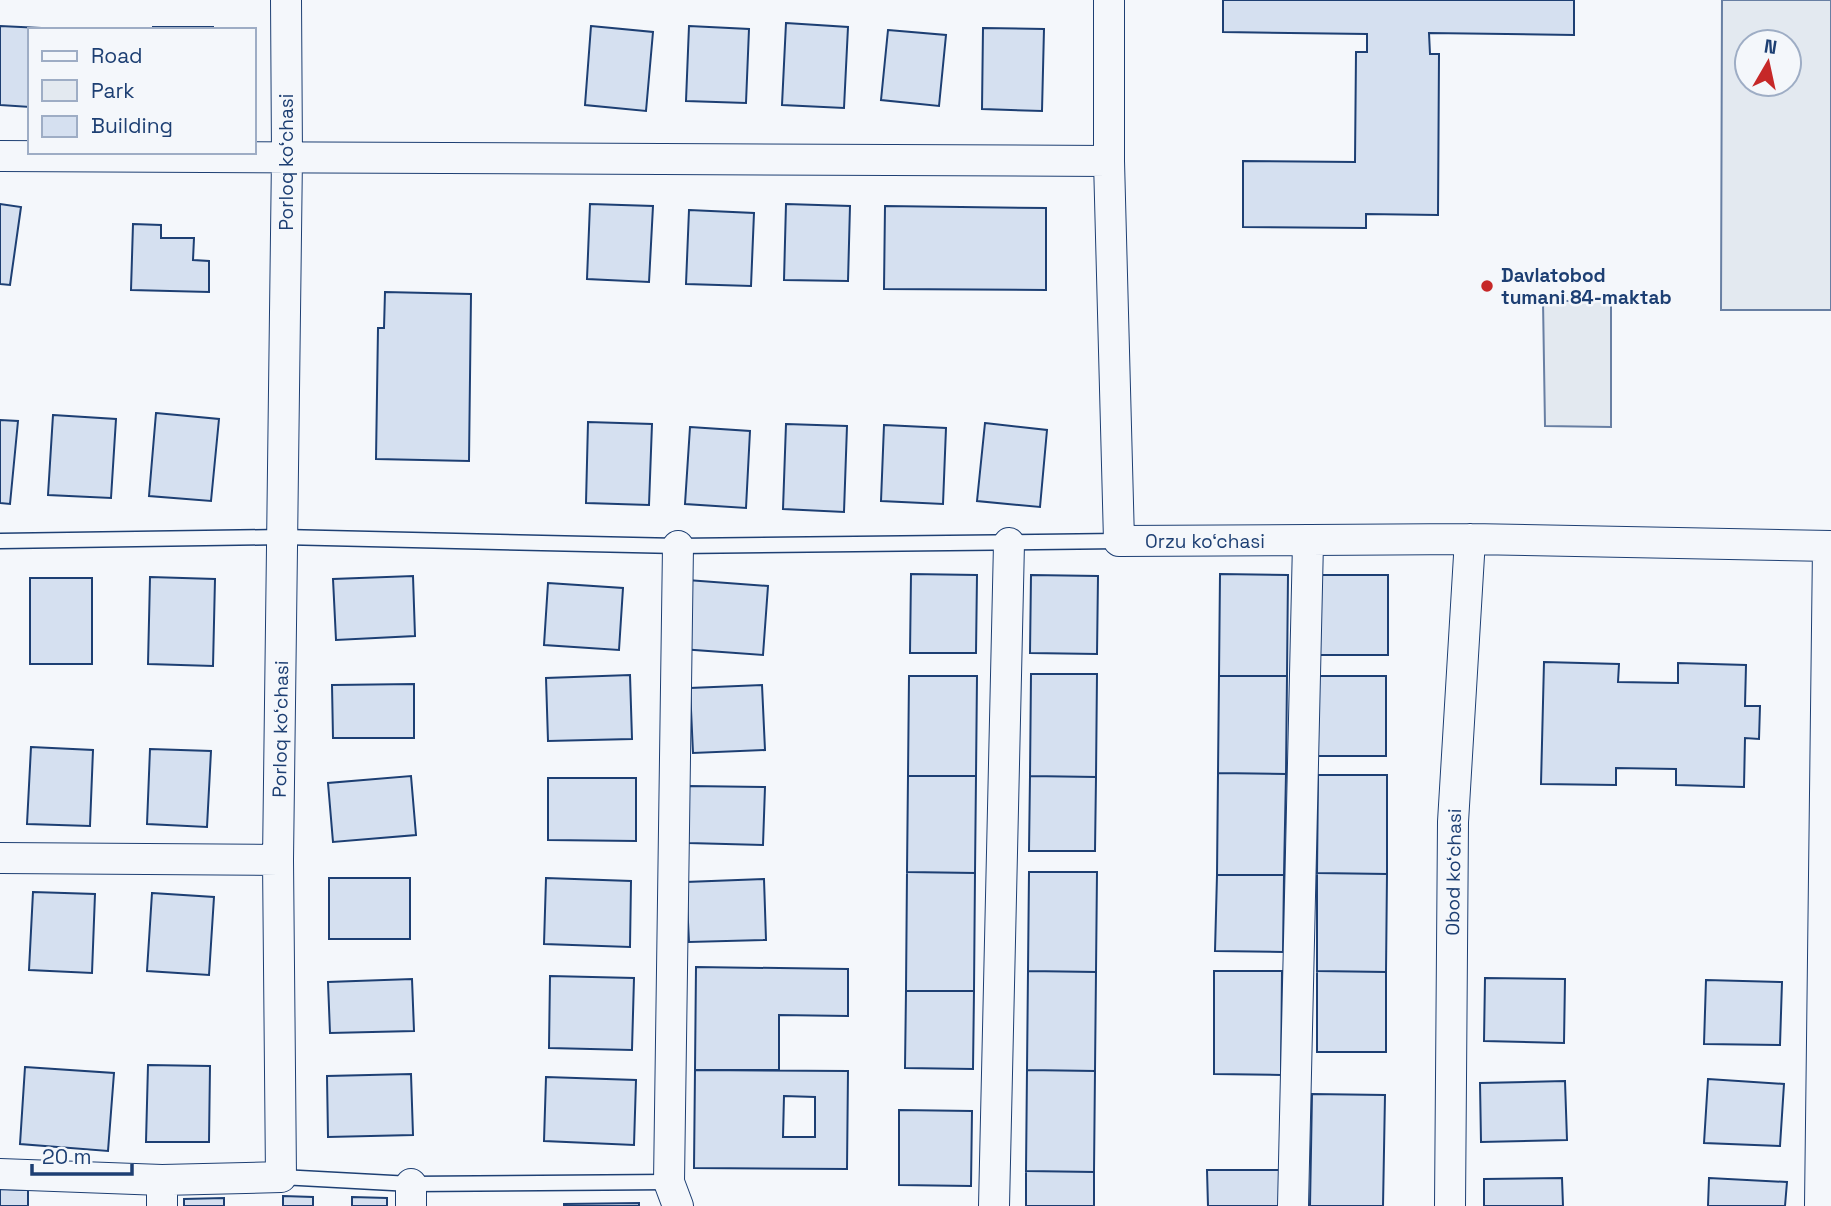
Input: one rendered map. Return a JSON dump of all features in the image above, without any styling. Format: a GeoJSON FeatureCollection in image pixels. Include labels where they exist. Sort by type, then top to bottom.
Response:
{"type":"FeatureCollection","features":[{"type":"Feature","properties":{"kind":"street","name":"Porloq koʻchasi"},"geometry":{"type":"LineString","coordinates":[[281,1177],[278,860],[287,156],[286,0]]}},
{"type":"Feature","properties":{"kind":"street","name":"Orzu koʻchasi"},"geometry":{"type":"LineString","coordinates":[[1109,0],[1109,161],[1119,541],[1470,539],[1829,546]]}},
{"type":"Feature","properties":{"kind":"street"},"geometry":{"type":"LineString","coordinates":[[0,156],[1109,161]]}},
{"type":"Feature","properties":{"kind":"street","name":"Obod koʻchasi"},"geometry":{"type":"LineString","coordinates":[[1450,1206],[1453,822],[1470,539]]}},
{"type":"Feature","properties":{"kind":"street"},"geometry":{"type":"LineString","coordinates":[[1293,1206],[1308,542]]}},
{"type":"Feature","properties":{"kind":"street"},"geometry":{"type":"LineString","coordinates":[[994,1206],[1009,543]]}},
{"type":"Feature","properties":{"kind":"street"},"geometry":{"type":"LineString","coordinates":[[678,546],[680,1199]]}},
{"type":"Feature","properties":{"kind":"street"},"geometry":{"type":"LineString","coordinates":[[1819,1206],[1829,546]]}},
{"type":"Feature","properties":{"kind":"street"},"geometry":{"type":"LineString","coordinates":[[0,858],[278,860]]}},
{"type":"Feature","properties":{"kind":"street"},"geometry":{"type":"LineString","coordinates":[[0,1174],[162,1193],[281,1177]]}},
{"type":"Feature","properties":{"kind":"lane"},"geometry":{"type":"LineString","coordinates":[[0,541],[282,537],[678,546],[1119,541]]}},
{"type":"Feature","properties":{"kind":"lane"},"geometry":{"type":"LineString","coordinates":[[281,1177],[411,1195],[680,1199]]}},
{"type":"Feature","properties":{"kind":"green space"},"geometry":{"type":"Polygon","coordinates":[[[1722,0],[1831,0],[1831,310],[1721,310],[1722,0]]]}},
{"type":"Feature","properties":{"kind":"green space"},"geometry":{"type":"Polygon","coordinates":[[[1543,301],[1611,301],[1611,427],[1545,426],[1543,301]]]}},
{"type":"Feature","properties":{"kind":"building"},"geometry":{"type":"Polygon","coordinates":[[[1223,0],[1574,0],[1574,35],[1429,33],[1430,54],[1439,54],[1438,215],[1366,214],[1366,228],[1243,227],[1243,161],[1355,162],[1356,52],[1367,52],[1367,34],[1223,32],[1223,0]]]}},
{"type":"Feature","properties":{"kind":"building"},"geometry":{"type":"Polygon","coordinates":[[[786,23],[848,27],[844,108],[782,105],[786,23]]]}},
{"type":"Feature","properties":{"kind":"building"},"geometry":{"type":"Polygon","coordinates":[[[0,26],[42,28],[28,28],[28,107],[0,105],[0,26]]]}},
{"type":"Feature","properties":{"kind":"building"},"geometry":{"type":"Polygon","coordinates":[[[591,26],[653,32],[646,111],[585,105],[591,26]]]}},
{"type":"Feature","properties":{"kind":"building"},"geometry":{"type":"Polygon","coordinates":[[[689,26],[749,29],[746,103],[686,101],[689,26]]]}},
{"type":"Feature","properties":{"kind":"building"},"geometry":{"type":"Polygon","coordinates":[[[153,27],[213,27],[213,28],[153,27]]]}},
{"type":"Feature","properties":{"kind":"building"},"geometry":{"type":"Polygon","coordinates":[[[983,28],[1044,29],[1042,111],[982,109],[983,28]]]}},
{"type":"Feature","properties":{"kind":"building"},"geometry":{"type":"Polygon","coordinates":[[[888,30],[946,35],[939,106],[881,100],[888,30]]]}},
{"type":"Feature","properties":{"kind":"building"},"geometry":{"type":"Polygon","coordinates":[[[0,204],[21,207],[10,285],[0,284],[0,204]]]}},
{"type":"Feature","properties":{"kind":"building"},"geometry":{"type":"Polygon","coordinates":[[[590,204],[653,206],[649,282],[587,279],[590,204]]]}},
{"type":"Feature","properties":{"kind":"building"},"geometry":{"type":"Polygon","coordinates":[[[786,204],[850,206],[848,281],[784,280],[786,204]]]}},
{"type":"Feature","properties":{"kind":"building"},"geometry":{"type":"Polygon","coordinates":[[[885,206],[1046,208],[1046,290],[884,289],[885,206]]]}},
{"type":"Feature","properties":{"kind":"building"},"geometry":{"type":"Polygon","coordinates":[[[689,210],[754,213],[751,286],[686,284],[689,210]]]}},
{"type":"Feature","properties":{"kind":"building"},"geometry":{"type":"Polygon","coordinates":[[[133,224],[161,225],[161,238],[194,238],[193,260],[209,261],[209,292],[131,290],[133,224]]]}},
{"type":"Feature","properties":{"kind":"building"},"geometry":{"type":"Polygon","coordinates":[[[385,292],[471,294],[469,461],[376,459],[378,328],[384,328],[385,292]]]}},
{"type":"Feature","properties":{"kind":"building"},"geometry":{"type":"Polygon","coordinates":[[[156,413],[219,419],[211,501],[149,496],[156,413]]]}},
{"type":"Feature","properties":{"kind":"building"},"geometry":{"type":"Polygon","coordinates":[[[53,415],[116,419],[111,498],[48,495],[53,415]]]}},
{"type":"Feature","properties":{"kind":"building"},"geometry":{"type":"Polygon","coordinates":[[[0,420],[18,421],[10,504],[0,503],[0,420]]]}},
{"type":"Feature","properties":{"kind":"building"},"geometry":{"type":"Polygon","coordinates":[[[588,422],[652,424],[649,505],[586,503],[588,422]]]}},
{"type":"Feature","properties":{"kind":"building"},"geometry":{"type":"Polygon","coordinates":[[[985,423],[1047,430],[1040,507],[977,501],[985,423]]]}},
{"type":"Feature","properties":{"kind":"building"},"geometry":{"type":"Polygon","coordinates":[[[786,424],[847,426],[844,512],[783,509],[786,424]]]}},
{"type":"Feature","properties":{"kind":"building"},"geometry":{"type":"Polygon","coordinates":[[[884,425],[946,428],[943,504],[881,501],[884,425]]]}},
{"type":"Feature","properties":{"kind":"building"},"geometry":{"type":"Polygon","coordinates":[[[690,427],[750,431],[746,508],[685,504],[690,427]]]}},
{"type":"Feature","properties":{"kind":"building"},"geometry":{"type":"Polygon","coordinates":[[[911,574],[977,575],[976,653],[910,653],[911,574]]]}},
{"type":"Feature","properties":{"kind":"building"},"geometry":{"type":"Polygon","coordinates":[[[1220,574],[1288,575],[1287,676],[1219,676],[1220,574]]]}},
{"type":"Feature","properties":{"kind":"building"},"geometry":{"type":"Polygon","coordinates":[[[1031,575],[1098,576],[1097,654],[1030,653],[1031,575]]]}},
{"type":"Feature","properties":{"kind":"building"},"geometry":{"type":"Polygon","coordinates":[[[1316,575],[1388,575],[1388,655],[1316,655],[1316,575]]]}},
{"type":"Feature","properties":{"kind":"building"},"geometry":{"type":"Polygon","coordinates":[[[413,576],[415,636],[336,640],[333,579],[413,576]]]}},
{"type":"Feature","properties":{"kind":"building"},"geometry":{"type":"Polygon","coordinates":[[[150,577],[215,579],[213,666],[148,664],[150,577]]]}},
{"type":"Feature","properties":{"kind":"building"},"geometry":{"type":"Polygon","coordinates":[[[30,578],[92,578],[92,664],[30,664],[30,578]]]}},
{"type":"Feature","properties":{"kind":"building"},"geometry":{"type":"Polygon","coordinates":[[[687,580],[768,586],[763,655],[681,649],[687,580]]]}},
{"type":"Feature","properties":{"kind":"building"},"geometry":{"type":"Polygon","coordinates":[[[548,583],[623,588],[619,650],[544,645],[548,583]]]}},
{"type":"Feature","properties":{"kind":"building"},"geometry":{"type":"Polygon","coordinates":[[[1544,662],[1619,664],[1618,682],[1678,683],[1678,663],[1746,665],[1745,706],[1760,706],[1759,739],[1745,738],[1744,787],[1676,785],[1676,769],[1616,768],[1616,785],[1541,784],[1544,662]]]}},
{"type":"Feature","properties":{"kind":"building"},"geometry":{"type":"Polygon","coordinates":[[[1031,674],[1097,674],[1096,777],[1030,776],[1031,674]]]}},
{"type":"Feature","properties":{"kind":"building"},"geometry":{"type":"Polygon","coordinates":[[[630,675],[632,739],[548,741],[546,678],[630,675]]]}},
{"type":"Feature","properties":{"kind":"building"},"geometry":{"type":"Polygon","coordinates":[[[909,676],[977,676],[976,776],[908,776],[909,676]]]}},
{"type":"Feature","properties":{"kind":"building"},"geometry":{"type":"Polygon","coordinates":[[[1219,676],[1287,676],[1286,774],[1218,773],[1219,676]]]}},
{"type":"Feature","properties":{"kind":"building"},"geometry":{"type":"Polygon","coordinates":[[[1316,676],[1386,676],[1386,756],[1316,756],[1316,676]]]}},
{"type":"Feature","properties":{"kind":"building"},"geometry":{"type":"Polygon","coordinates":[[[414,684],[414,738],[333,738],[332,685],[414,684]]]}},
{"type":"Feature","properties":{"kind":"building"},"geometry":{"type":"Polygon","coordinates":[[[762,685],[765,750],[693,753],[690,688],[762,685]]]}},
{"type":"Feature","properties":{"kind":"building"},"geometry":{"type":"Polygon","coordinates":[[[31,747],[93,750],[90,826],[27,824],[31,747]]]}},
{"type":"Feature","properties":{"kind":"building"},"geometry":{"type":"Polygon","coordinates":[[[150,749],[211,751],[207,827],[147,824],[150,749]]]}},
{"type":"Feature","properties":{"kind":"building"},"geometry":{"type":"Polygon","coordinates":[[[1218,773],[1286,774],[1284,875],[1217,875],[1218,773]]]}},
{"type":"Feature","properties":{"kind":"building"},"geometry":{"type":"Polygon","coordinates":[[[1318,775],[1387,775],[1387,874],[1317,873],[1318,775]]]}},
{"type":"Feature","properties":{"kind":"building"},"geometry":{"type":"Polygon","coordinates":[[[411,776],[416,835],[333,842],[328,783],[411,776]]]}},
{"type":"Feature","properties":{"kind":"building"},"geometry":{"type":"Polygon","coordinates":[[[908,776],[976,776],[975,873],[907,872],[908,776]]]}},
{"type":"Feature","properties":{"kind":"building"},"geometry":{"type":"Polygon","coordinates":[[[1030,776],[1096,777],[1095,851],[1029,851],[1030,776]]]}},
{"type":"Feature","properties":{"kind":"building"},"geometry":{"type":"Polygon","coordinates":[[[548,778],[636,778],[636,841],[548,840],[548,778]]]}},
{"type":"Feature","properties":{"kind":"building"},"geometry":{"type":"Polygon","coordinates":[[[689,786],[765,787],[763,845],[688,843],[689,786]]]}},
{"type":"Feature","properties":{"kind":"building"},"geometry":{"type":"Polygon","coordinates":[[[907,872],[975,873],[974,991],[906,991],[907,872]]]}},
{"type":"Feature","properties":{"kind":"building"},"geometry":{"type":"Polygon","coordinates":[[[1029,872],[1097,872],[1096,972],[1028,971],[1029,872]]]}},
{"type":"Feature","properties":{"kind":"building"},"geometry":{"type":"Polygon","coordinates":[[[1317,873],[1387,874],[1386,972],[1317,971],[1317,873]]]}},
{"type":"Feature","properties":{"kind":"building"},"geometry":{"type":"Polygon","coordinates":[[[1217,875],[1284,875],[1283,952],[1215,951],[1217,875]]]}},
{"type":"Feature","properties":{"kind":"building"},"geometry":{"type":"Polygon","coordinates":[[[329,878],[410,878],[410,939],[329,939],[329,878]]]}},
{"type":"Feature","properties":{"kind":"building"},"geometry":{"type":"Polygon","coordinates":[[[546,878],[631,881],[630,947],[544,944],[546,878]]]}},
{"type":"Feature","properties":{"kind":"building"},"geometry":{"type":"Polygon","coordinates":[[[764,879],[766,940],[689,942],[686,882],[764,879]]]}},
{"type":"Feature","properties":{"kind":"building"},"geometry":{"type":"Polygon","coordinates":[[[33,892],[95,894],[92,973],[29,970],[33,892]]]}},
{"type":"Feature","properties":{"kind":"building"},"geometry":{"type":"Polygon","coordinates":[[[152,893],[214,897],[209,975],[147,971],[152,893]]]}},
{"type":"Feature","properties":{"kind":"building"},"geometry":{"type":"Polygon","coordinates":[[[696,967],[848,969],[848,1016],[779,1015],[779,1070],[695,1070],[696,967]]]}},
{"type":"Feature","properties":{"kind":"building"},"geometry":{"type":"Polygon","coordinates":[[[1028,971],[1096,972],[1095,1071],[1027,1070],[1028,971]]]}},
{"type":"Feature","properties":{"kind":"building"},"geometry":{"type":"Polygon","coordinates":[[[1214,971],[1282,971],[1281,1075],[1214,1074],[1214,971]]]}},
{"type":"Feature","properties":{"kind":"building"},"geometry":{"type":"Polygon","coordinates":[[[1317,971],[1386,972],[1386,1052],[1317,1052],[1317,971]]]}},
{"type":"Feature","properties":{"kind":"building"},"geometry":{"type":"Polygon","coordinates":[[[550,976],[634,978],[632,1050],[549,1048],[550,976]]]}},
{"type":"Feature","properties":{"kind":"building"},"geometry":{"type":"Polygon","coordinates":[[[1485,978],[1565,979],[1564,1043],[1484,1041],[1485,978]]]}},
{"type":"Feature","properties":{"kind":"building"},"geometry":{"type":"Polygon","coordinates":[[[412,979],[414,1031],[330,1033],[328,982],[412,979]]]}},
{"type":"Feature","properties":{"kind":"building"},"geometry":{"type":"Polygon","coordinates":[[[1706,980],[1782,982],[1780,1045],[1704,1044],[1706,980]]]}},
{"type":"Feature","properties":{"kind":"building"},"geometry":{"type":"Polygon","coordinates":[[[906,991],[974,991],[973,1069],[905,1068],[906,991]]]}},
{"type":"Feature","properties":{"kind":"building"},"geometry":{"type":"Polygon","coordinates":[[[148,1065],[210,1066],[209,1142],[146,1142],[148,1065]]]}},
{"type":"Feature","properties":{"kind":"building"},"geometry":{"type":"Polygon","coordinates":[[[25,1067],[114,1073],[108,1151],[20,1144],[25,1067]]]}},
{"type":"Feature","properties":{"kind":"building"},"geometry":{"type":"Polygon","coordinates":[[[695,1070],[848,1071],[847,1169],[694,1168],[695,1070]],[[784,1096],[783,1137],[815,1137],[815,1097],[784,1096]]]}},
{"type":"Feature","properties":{"kind":"building"},"geometry":{"type":"Polygon","coordinates":[[[1027,1070],[1095,1071],[1094,1172],[1026,1171],[1027,1070]]]}},
{"type":"Feature","properties":{"kind":"building"},"geometry":{"type":"Polygon","coordinates":[[[411,1074],[413,1135],[328,1137],[327,1076],[411,1074]]]}},
{"type":"Feature","properties":{"kind":"building"},"geometry":{"type":"Polygon","coordinates":[[[546,1077],[636,1080],[634,1145],[544,1141],[546,1077]]]}},
{"type":"Feature","properties":{"kind":"building"},"geometry":{"type":"Polygon","coordinates":[[[1708,1079],[1784,1084],[1780,1146],[1704,1143],[1708,1079]]]}},
{"type":"Feature","properties":{"kind":"building"},"geometry":{"type":"Polygon","coordinates":[[[1565,1081],[1567,1140],[1481,1142],[1480,1083],[1565,1081]]]}},
{"type":"Feature","properties":{"kind":"building"},"geometry":{"type":"Polygon","coordinates":[[[1312,1094],[1385,1095],[1383,1206],[1310,1206],[1312,1094]]]}},
{"type":"Feature","properties":{"kind":"building"},"geometry":{"type":"Polygon","coordinates":[[[899,1110],[972,1111],[971,1186],[899,1185],[899,1110]]]}},
{"type":"Feature","properties":{"kind":"building"},"geometry":{"type":"Polygon","coordinates":[[[1207,1170],[1280,1170],[1281,1206],[1208,1206],[1207,1170]]]}},
{"type":"Feature","properties":{"kind":"building"},"geometry":{"type":"Polygon","coordinates":[[[1026,1171],[1094,1172],[1094,1206],[1026,1206],[1026,1171]]]}},
{"type":"Feature","properties":{"kind":"building"},"geometry":{"type":"Polygon","coordinates":[[[1562,1178],[1563,1206],[1484,1206],[1484,1179],[1562,1178]]]}},
{"type":"Feature","properties":{"kind":"building"},"geometry":{"type":"Polygon","coordinates":[[[1709,1178],[1787,1182],[1785,1206],[1708,1206],[1709,1178]]]}},
{"type":"Feature","properties":{"kind":"building"},"geometry":{"type":"Polygon","coordinates":[[[0,1189],[28,1190],[28,1206],[0,1206],[0,1189]]]}},
{"type":"Feature","properties":{"kind":"building"},"geometry":{"type":"Polygon","coordinates":[[[283,1196],[313,1197],[313,1206],[283,1206],[283,1196]]]}},
{"type":"Feature","properties":{"kind":"building"},"geometry":{"type":"Polygon","coordinates":[[[352,1197],[387,1198],[387,1206],[352,1206],[352,1197]]]}},
{"type":"Feature","properties":{"kind":"building"},"geometry":{"type":"Polygon","coordinates":[[[224,1198],[224,1206],[184,1206],[184,1199],[224,1198]]]}},
{"type":"Feature","properties":{"kind":"building"},"geometry":{"type":"Polygon","coordinates":[[[639,1203],[639,1206],[564,1206],[564,1204],[639,1203]]]}},
{"type":"Feature","properties":{"kind":"place","name":"Davlatobod tumani 84-maktab"},"geometry":{"type":"Point","coordinates":[1487,286]}}]}
